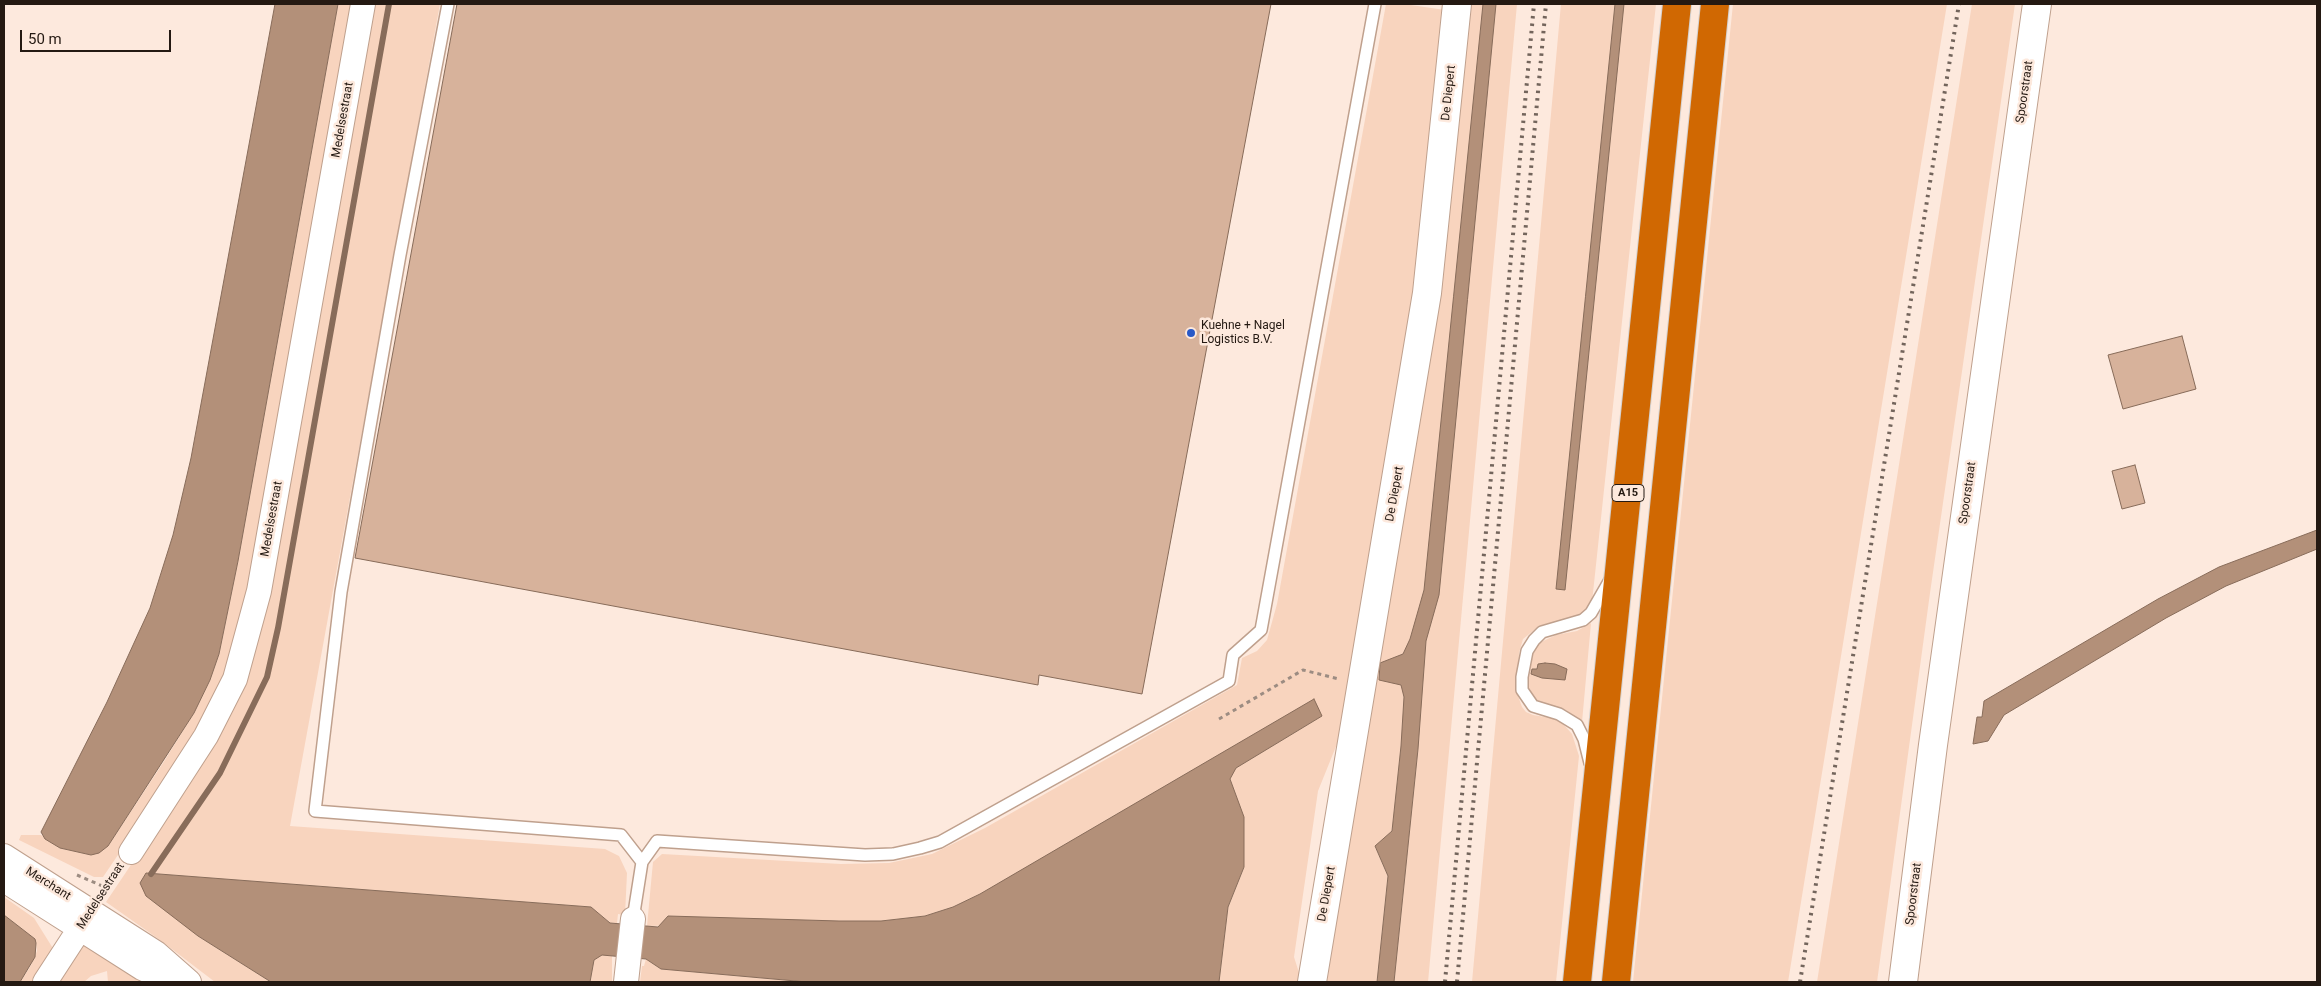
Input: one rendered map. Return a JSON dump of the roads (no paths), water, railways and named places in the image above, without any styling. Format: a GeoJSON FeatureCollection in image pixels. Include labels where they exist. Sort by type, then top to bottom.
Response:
{"type":"FeatureCollection","features":[{"type":"Feature","properties":{"kind":"highway","name":"A15"},"geometry":{"type":"LineString","coordinates":[[1577,982],[1677,4]]}},
{"type":"Feature","properties":{"kind":"highway"},"geometry":{"type":"LineString","coordinates":[[1616,982],[1716,4]]}},
{"type":"Feature","properties":{"kind":"main road","name":"De Diepert"},"geometry":{"type":"LineString","coordinates":[[1312,982],[1427,293],[1457,4]]}},
{"type":"Feature","properties":{"kind":"main road","name":"Spoorstraat"},"geometry":{"type":"LineString","coordinates":[[1903,982],[1933,745],[2037,4]]}},
{"type":"Feature","properties":{"kind":"street","name":"Medelsestraat"},"geometry":{"type":"LineString","coordinates":[[131,852],[206,736],[222,708],[235,679],[258,592],[363,4]]}},
{"type":"Feature","properties":{"kind":"street","name":"Merchant"},"geometry":{"type":"LineString","coordinates":[[4,856],[86,920]]}},
{"type":"Feature","properties":{"kind":"street","name":"Merchant"},"geometry":{"type":"LineString","coordinates":[[4,880],[86,920]]}},
{"type":"Feature","properties":{"kind":"street"},"geometry":{"type":"LineString","coordinates":[[627,973],[633,919]]}},
{"type":"Feature","properties":{"kind":"street","name":"Medelsestraat"},"geometry":{"type":"LineString","coordinates":[[45,982],[86,920]]}},
{"type":"Feature","properties":{"kind":"street"},"geometry":{"type":"LineString","coordinates":[[86,920],[142,968],[173,982]]}},
{"type":"Feature","properties":{"kind":"street"},"geometry":{"type":"LineString","coordinates":[[86,920],[156,953],[188,982]]}},
{"type":"Feature","properties":{"kind":"lane"},"geometry":{"type":"LineString","coordinates":[[448,4],[400,254],[341,592],[316,811],[620,835],[642,862]]}},
{"type":"Feature","properties":{"kind":"lane"},"geometry":{"type":"LineString","coordinates":[[633,919],[642,862],[657,840],[865,855],[893,854],[920,848],[940,842],[1229,681],[1233,655],[1249,643],[1261,630],[1375,4]]}},
{"type":"Feature","properties":{"kind":"lane"},"geometry":{"type":"LineString","coordinates":[[1597,791],[1584,739],[1577,725],[1559,714],[1533,706],[1522,690],[1522,677],[1526,657],[1534,640],[1542,632],[1573,625],[1591,613],[1621,561]]}},
{"type":"Feature","properties":{"kind":"waterway"},"geometry":{"type":"LineString","coordinates":[[151,874],[220,773],[267,677],[278,628],[389,4]]}},
{"type":"Feature","properties":{"kind":"railway"},"geometry":{"type":"LineString","coordinates":[[1445,982],[1534,4]]}},
{"type":"Feature","properties":{"kind":"railway"},"geometry":{"type":"LineString","coordinates":[[1457,982],[1546,4]]}},
{"type":"Feature","properties":{"kind":"railway"},"geometry":{"type":"LineString","coordinates":[[1800,982],[1959,4]]}},
{"type":"Feature","properties":{"kind":"place","name":"Kuehne + Nagel Logistics B.V."},"geometry":{"type":"Point","coordinates":[1191,333]}}]}
